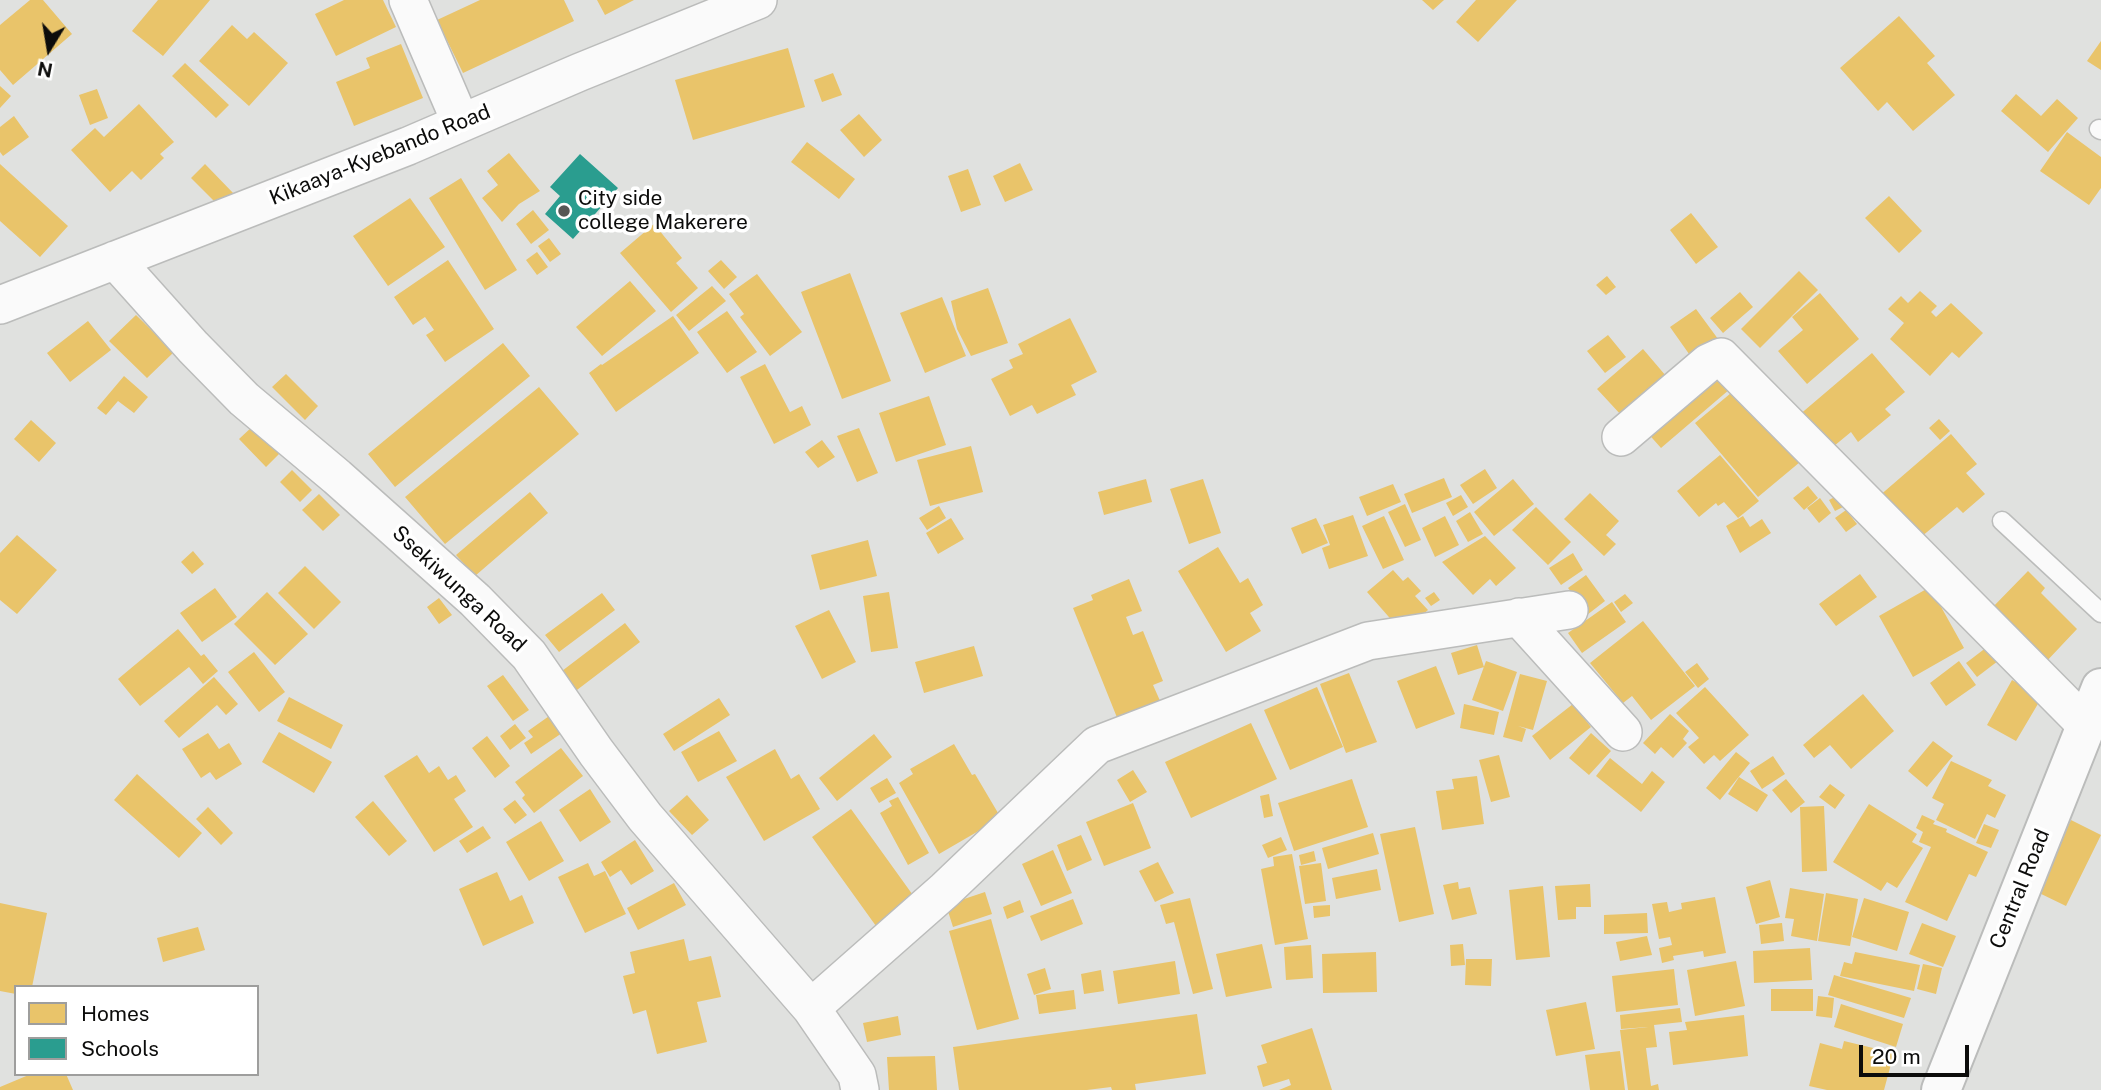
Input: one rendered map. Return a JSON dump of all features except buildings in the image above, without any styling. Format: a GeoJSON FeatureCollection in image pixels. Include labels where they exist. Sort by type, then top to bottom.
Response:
{"type":"FeatureCollection","features":[{"type":"Feature","properties":{"kind":"street"},"geometry":{"type":"LineString","coordinates":[[408,0],[461,123]]}},
{"type":"Feature","properties":{"kind":"street","name":"Kikaaya-Kyebando Road"},"geometry":{"type":"LineString","coordinates":[[0,305],[408,146],[758,0]]}},
{"type":"Feature","properties":{"kind":"street","name":"Ssekiwunga Road"},"geometry":{"type":"LineString","coordinates":[[115,260],[244,399],[337,477],[475,600],[529,655],[645,817],[811,1008],[857,1075],[860,1090]]}},
{"type":"Feature","properties":{"kind":"street"},"geometry":{"type":"LineString","coordinates":[[1621,437],[1708,363],[1721,357],[2085,724]]}},
{"type":"Feature","properties":{"kind":"street"},"geometry":{"type":"LineString","coordinates":[[811,1008],[945,890],[1097,745],[1368,641],[1569,610]]}},
{"type":"Feature","properties":{"kind":"street"},"geometry":{"type":"LineString","coordinates":[[1519,617],[1623,732]]}},
{"type":"Feature","properties":{"kind":"street","name":"Central Road"},"geometry":{"type":"LineString","coordinates":[[1941,1090],[2101,688]]}},
{"type":"Feature","properties":{"kind":"lane"},"geometry":{"type":"LineString","coordinates":[[2002,521],[2101,613]]}},
{"type":"Feature","properties":{"kind":"place","name":"City side college Makerere"},"geometry":{"type":"Point","coordinates":[564,211]}}]}
